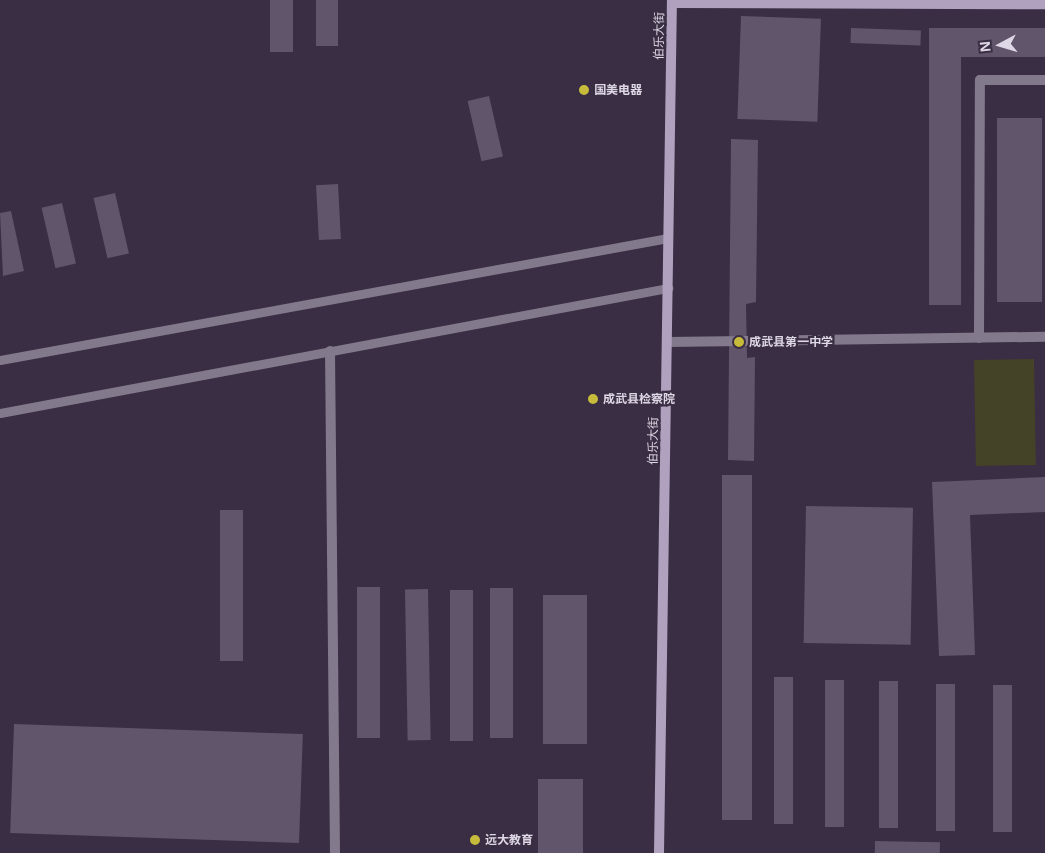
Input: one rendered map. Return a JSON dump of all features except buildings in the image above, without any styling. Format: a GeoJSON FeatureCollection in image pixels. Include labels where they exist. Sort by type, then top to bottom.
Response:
{"type":"FeatureCollection","features":[{"type":"Feature","properties":{"kind":"main road"},"geometry":{"type":"LineString","coordinates":[[672,1],[1045,4]]}},
{"type":"Feature","properties":{"kind":"main road","name":"伯乐大街"},"geometry":{"type":"LineString","coordinates":[[659,853],[672,1]]}},
{"type":"Feature","properties":{"kind":"street"},"geometry":{"type":"LineString","coordinates":[[979,338],[980,80],[1045,80]]}},
{"type":"Feature","properties":{"kind":"street"},"geometry":{"type":"LineString","coordinates":[[667,342],[1045,337]]}},
{"type":"Feature","properties":{"kind":"street"},"geometry":{"type":"LineString","coordinates":[[330,351],[335,853]]}},
{"type":"Feature","properties":{"kind":"lane"},"geometry":{"type":"LineString","coordinates":[[0,360],[668,238]]}},
{"type":"Feature","properties":{"kind":"lane"},"geometry":{"type":"LineString","coordinates":[[0,412],[668,288]]}},
{"type":"Feature","properties":{"kind":"shaded area"},"geometry":{"type":"Polygon","coordinates":[[[1034,359],[1036,465],[976,466],[974,360],[1034,359]]]}},
{"type":"Feature","properties":{"kind":"place","name":"国美电器"},"geometry":{"type":"Point","coordinates":[584,90]}},
{"type":"Feature","properties":{"kind":"place","name":"成武县第一中学"},"geometry":{"type":"Point","coordinates":[739,342]}},
{"type":"Feature","properties":{"kind":"place","name":"成武县检察院"},"geometry":{"type":"Point","coordinates":[593,399]}},
{"type":"Feature","properties":{"kind":"place","name":"远大教育"},"geometry":{"type":"Point","coordinates":[475,840]}}]}
